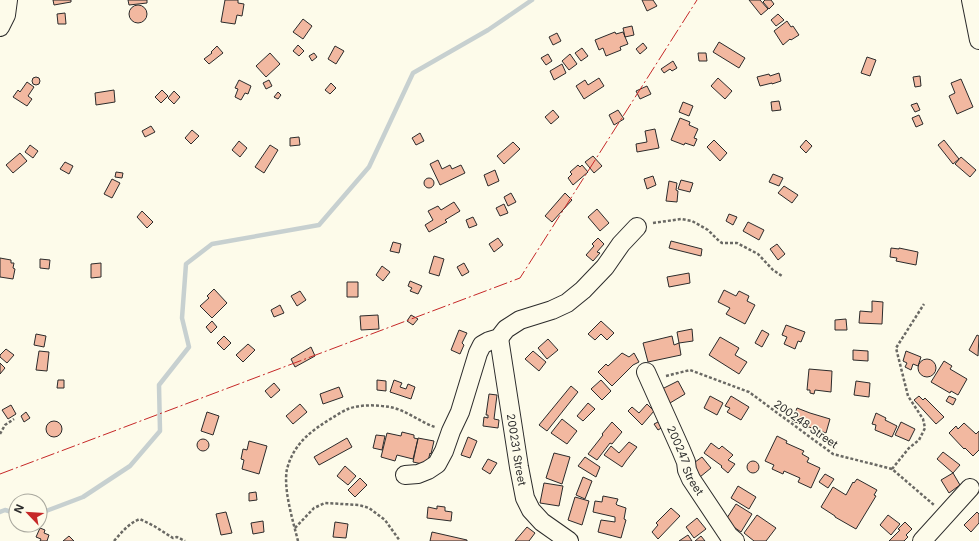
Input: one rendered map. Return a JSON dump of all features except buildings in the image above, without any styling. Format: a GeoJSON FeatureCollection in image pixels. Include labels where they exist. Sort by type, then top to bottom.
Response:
{"type":"FeatureCollection","features":[{"type":"Feature","properties":{"kind":"street"},"geometry":{"type":"LineString","coordinates":[[0,27],[6,15],[8,0]]}},
{"type":"Feature","properties":{"kind":"street"},"geometry":{"type":"LineString","coordinates":[[971,0],[979,40]]}},
{"type":"Feature","properties":{"kind":"street"},"geometry":{"type":"LineString","coordinates":[[405,475],[418,474],[437,464],[460,412],[478,353],[482,345],[499,338],[506,329],[520,320],[567,303],[584,290],[605,266],[621,244],[637,227]]}},
{"type":"Feature","properties":{"kind":"street","name":"200231 Street"},"geometry":{"type":"LineString","coordinates":[[499,338],[518,460],[526,498],[531,510],[542,522],[569,541]]}},
{"type":"Feature","properties":{"kind":"street","name":"200247 Street"},"geometry":{"type":"LineString","coordinates":[[648,376],[681,450],[691,479],[729,536],[735,541]]}},
{"type":"Feature","properties":{"kind":"street"},"geometry":{"type":"LineString","coordinates":[[922,541],[970,488]]}},
{"type":"Feature","properties":{"kind":"path"},"geometry":{"type":"LineString","coordinates":[[637,227],[681,219],[692,221],[708,230],[722,243],[737,243],[758,254],[773,270],[782,276]]}},
{"type":"Feature","properties":{"kind":"path"},"geometry":{"type":"LineString","coordinates":[[892,469],[909,448],[919,440],[925,428],[923,418],[908,396],[896,348],[924,304]]}},
{"type":"Feature","properties":{"kind":"path","name":"200248 Street"},"geometry":{"type":"LineString","coordinates":[[648,376],[690,370],[749,392],[833,454],[892,469],[946,514]]}},
{"type":"Feature","properties":{"kind":"path"},"geometry":{"type":"LineString","coordinates":[[298,541],[286,487],[287,470],[293,452],[303,439],[322,424],[348,409],[365,405],[392,407],[408,413],[425,423],[437,427],[455,424]]}},
{"type":"Feature","properties":{"kind":"path"},"geometry":{"type":"LineString","coordinates":[[0,434],[5,425],[14,419]]}},
{"type":"Feature","properties":{"kind":"path"},"geometry":{"type":"LineString","coordinates":[[294,528],[314,508],[325,503],[358,505],[369,508],[385,520],[400,541]]}},
{"type":"Feature","properties":{"kind":"path"},"geometry":{"type":"LineString","coordinates":[[114,541],[126,527],[134,521],[140,519],[172,538],[185,541]]}},
{"type":"Feature","properties":{"kind":"waterway"},"geometry":{"type":"LineString","coordinates":[[48,510],[83,497],[130,466],[160,431],[159,385],[189,347],[182,318],[186,264],[212,244],[319,225],[369,167],[413,73],[488,30],[532,0]]}},
{"type":"Feature","properties":{"kind":"waterway"},"geometry":{"type":"LineString","coordinates":[[0,512],[5,510],[8,511]]}},
{"type":"Feature","properties":{"kind":"power"},"geometry":{"type":"LineString","coordinates":[[0,474],[520,278],[697,0]]}}]}
